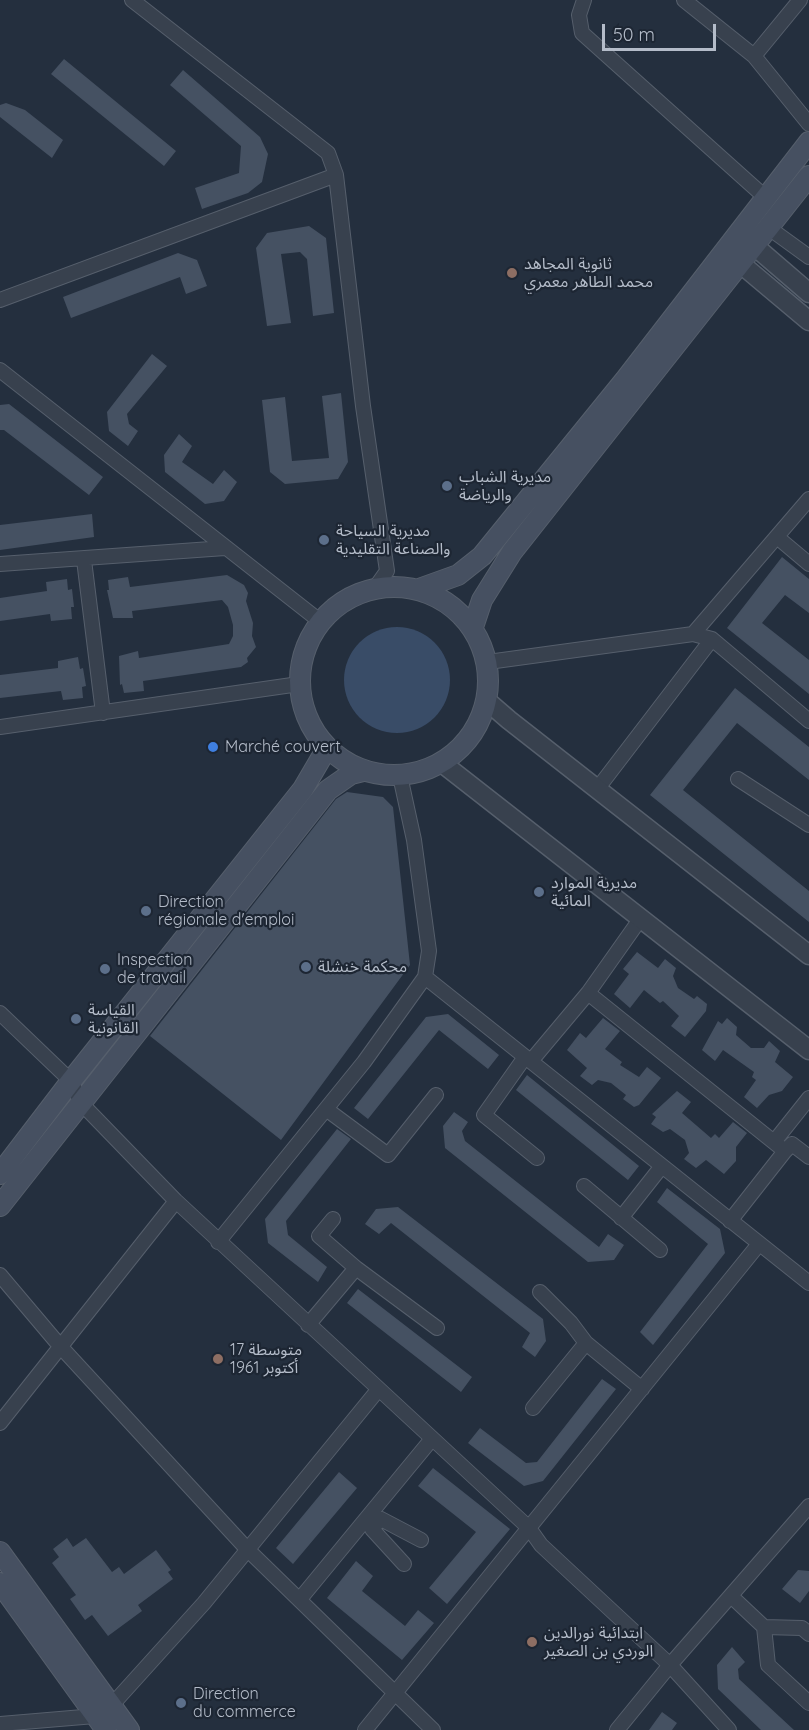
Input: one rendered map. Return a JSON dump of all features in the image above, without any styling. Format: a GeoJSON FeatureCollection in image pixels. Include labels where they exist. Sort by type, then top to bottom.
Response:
{"type":"FeatureCollection","features":[{"type":"Feature","properties":{"kind":"main road"},"geometry":{"type":"LineString","coordinates":[[419,589],[458,575],[482,556],[625,380],[809,142]]}},
{"type":"Feature","properties":{"kind":"main road"},"geometry":{"type":"LineString","coordinates":[[473,627],[487,592],[512,552],[809,176]]}},
{"type":"Feature","properties":{"kind":"main road"},"geometry":{"type":"LineString","coordinates":[[397,586],[419,589],[441,598],[461,613],[473,627],[488,662],[487,701],[478,725],[468,740],[442,763],[422,772],[400,776],[363,771],[345,762],[327,748],[307,719],[300,684],[302,662],[309,640],[336,606],[354,595],[375,588],[397,586]]}},
{"type":"Feature","properties":{"kind":"main road"},"geometry":{"type":"LineString","coordinates":[[0,1174],[70,1080],[303,789],[327,748]]}},
{"type":"Feature","properties":{"kind":"main road"},"geometry":{"type":"LineString","coordinates":[[0,1206],[328,790],[351,774],[363,771]]}},
{"type":"Feature","properties":{"kind":"main road"},"geometry":{"type":"LineString","coordinates":[[0,1552],[104,1718]]}},
{"type":"Feature","properties":{"kind":"main road"},"geometry":{"type":"LineString","coordinates":[[0,1583],[104,1718],[129,1730]]}},
{"type":"Feature","properties":{"kind":"street"},"geometry":{"type":"LineString","coordinates":[[132,0],[328,153],[336,175],[363,406],[387,571],[375,588]]}},
{"type":"Feature","properties":{"kind":"street"},"geometry":{"type":"LineString","coordinates":[[584,0],[579,15],[582,33],[766,198]]}},
{"type":"Feature","properties":{"kind":"street"},"geometry":{"type":"LineString","coordinates":[[684,0],[700,4],[754,56],[809,124]]}},
{"type":"Feature","properties":{"kind":"street"},"geometry":{"type":"LineString","coordinates":[[754,56],[800,0]]}},
{"type":"Feature","properties":{"kind":"street"},"geometry":{"type":"LineString","coordinates":[[0,300],[336,175]]}},
{"type":"Feature","properties":{"kind":"street"},"geometry":{"type":"LineString","coordinates":[[769,228],[809,257]]}},
{"type":"Feature","properties":{"kind":"street"},"geometry":{"type":"LineString","coordinates":[[740,233],[809,293]]}},
{"type":"Feature","properties":{"kind":"street"},"geometry":{"type":"LineString","coordinates":[[725,250],[809,321]]}},
{"type":"Feature","properties":{"kind":"street"},"geometry":{"type":"LineString","coordinates":[[0,370],[321,622]]}},
{"type":"Feature","properties":{"kind":"street"},"geometry":{"type":"LineString","coordinates":[[693,634],[809,498]]}},
{"type":"Feature","properties":{"kind":"street"},"geometry":{"type":"LineString","coordinates":[[777,537],[809,564]]}},
{"type":"Feature","properties":{"kind":"street"},"geometry":{"type":"LineString","coordinates":[[0,564],[84,560],[225,548]]}},
{"type":"Feature","properties":{"kind":"street"},"geometry":{"type":"LineString","coordinates":[[84,560],[103,713]]}},
{"type":"Feature","properties":{"kind":"street"},"geometry":{"type":"LineString","coordinates":[[488,662],[693,634],[712,639],[809,721]]}},
{"type":"Feature","properties":{"kind":"street"},"geometry":{"type":"LineString","coordinates":[[598,788],[712,639]]}},
{"type":"Feature","properties":{"kind":"street"},"geometry":{"type":"LineString","coordinates":[[0,727],[300,684]]}},
{"type":"Feature","properties":{"kind":"street"},"geometry":{"type":"LineString","coordinates":[[487,701],[809,955]]}},
{"type":"Feature","properties":{"kind":"street"},"geometry":{"type":"LineString","coordinates":[[442,763],[809,1050]]}},
{"type":"Feature","properties":{"kind":"street"},"geometry":{"type":"LineString","coordinates":[[218,1242],[364,1062],[425,976],[429,951],[414,840],[400,776]]}},
{"type":"Feature","properties":{"kind":"street"},"geometry":{"type":"LineString","coordinates":[[738,779],[809,825]]}},
{"type":"Feature","properties":{"kind":"street"},"geometry":{"type":"LineString","coordinates":[[537,1158],[484,1115],[528,1059],[588,993],[642,918]]}},
{"type":"Feature","properties":{"kind":"street"},"geometry":{"type":"LineString","coordinates":[[425,976],[809,1283]]}},
{"type":"Feature","properties":{"kind":"street"},"geometry":{"type":"LineString","coordinates":[[588,993],[783,1143],[809,1157]]}},
{"type":"Feature","properties":{"kind":"street"},"geometry":{"type":"LineString","coordinates":[[0,1013],[70,1080],[81,1103],[176,1201],[431,1440],[529,1528],[541,1545],[670,1665],[721,1727]]}},
{"type":"Feature","properties":{"kind":"street"},"geometry":{"type":"LineString","coordinates":[[326,1109],[388,1155],[436,1095]]}},
{"type":"Feature","properties":{"kind":"street"},"geometry":{"type":"LineString","coordinates":[[730,1221],[783,1143],[809,1098]]}},
{"type":"Feature","properties":{"kind":"street"},"geometry":{"type":"LineString","coordinates":[[621,1218],[662,1166]]}},
{"type":"Feature","properties":{"kind":"street"},"geometry":{"type":"LineString","coordinates":[[584,1186],[660,1250]]}},
{"type":"Feature","properties":{"kind":"street"},"geometry":{"type":"LineString","coordinates":[[0,1424],[176,1201]]}},
{"type":"Feature","properties":{"kind":"street"},"geometry":{"type":"LineString","coordinates":[[333,1219],[319,1236],[356,1268],[436,1328]]}},
{"type":"Feature","properties":{"kind":"street"},"geometry":{"type":"LineString","coordinates":[[365,1730],[759,1244]]}},
{"type":"Feature","properties":{"kind":"street"},"geometry":{"type":"LineString","coordinates":[[308,1325],[356,1268]]}},
{"type":"Feature","properties":{"kind":"street"},"geometry":{"type":"LineString","coordinates":[[0,1275],[60,1346],[247,1549],[300,1599],[394,1695],[433,1730]]}},
{"type":"Feature","properties":{"kind":"street"},"geometry":{"type":"LineString","coordinates":[[540,1292],[571,1323],[586,1343],[642,1389]]}},
{"type":"Feature","properties":{"kind":"street"},"geometry":{"type":"LineString","coordinates":[[533,1408],[586,1343]]}},
{"type":"Feature","properties":{"kind":"street"},"geometry":{"type":"LineString","coordinates":[[2,1726],[104,1718],[204,1603],[378,1390]]}},
{"type":"Feature","properties":{"kind":"street"},"geometry":{"type":"LineString","coordinates":[[300,1599],[372,1520],[431,1440]]}},
{"type":"Feature","properties":{"kind":"street"},"geometry":{"type":"LineString","coordinates":[[617,1730],[670,1665],[806,1514]]}},
{"type":"Feature","properties":{"kind":"street"},"geometry":{"type":"LineString","coordinates":[[372,1520],[381,1519],[421,1540]]}},
{"type":"Feature","properties":{"kind":"street"},"geometry":{"type":"LineString","coordinates":[[372,1520],[372,1529],[404,1564]]}},
{"type":"Feature","properties":{"kind":"street"},"geometry":{"type":"LineString","coordinates":[[731,1596],[764,1627],[768,1665],[809,1703]]}},
{"type":"Feature","properties":{"kind":"street"},"geometry":{"type":"LineString","coordinates":[[764,1627],[802,1628],[809,1634]]}},
{"type":"Feature","properties":{"kind":"water"},"geometry":{"type":"Polygon","coordinates":[[[397,627],[417,631],[434,643],[446,660],[450,680],[446,700],[434,717],[417,729],[397,733],[377,729],[360,717],[348,700],[344,680],[348,660],[360,643],[377,631],[397,627]]]}},
{"type":"Feature","properties":{"kind":"building"},"geometry":{"type":"Polygon","coordinates":[[[64,59],[176,151],[164,166],[51,74],[64,59]]]}},
{"type":"Feature","properties":{"kind":"building"},"geometry":{"type":"Polygon","coordinates":[[[183,70],[260,137],[268,154],[262,182],[248,193],[202,209],[195,188],[239,173],[241,146],[170,85],[183,70]]]}},
{"type":"Feature","properties":{"kind":"building"},"geometry":{"type":"Polygon","coordinates":[[[6,103],[25,110],[63,140],[52,158],[0,117],[0,105],[6,103]]]}},
{"type":"Feature","properties":{"kind":"building"},"geometry":{"type":"Polygon","coordinates":[[[309,226],[326,238],[334,313],[313,316],[307,259],[300,252],[281,254],[291,323],[267,326],[256,248],[267,233],[309,226]]]}},
{"type":"Feature","properties":{"kind":"building"},"geometry":{"type":"Polygon","coordinates":[[[178,253],[197,260],[207,286],[186,294],[180,277],[71,318],[63,297],[178,253]]]}},
{"type":"Feature","properties":{"kind":"building"},"geometry":{"type":"Polygon","coordinates":[[[152,354],[167,366],[127,414],[129,424],[138,431],[128,446],[109,431],[107,412],[152,354]]]}},
{"type":"Feature","properties":{"kind":"building"},"geometry":{"type":"Polygon","coordinates":[[[341,393],[348,462],[338,479],[285,484],[270,472],[262,400],[285,397],[292,461],[329,458],[322,396],[341,393]]]}},
{"type":"Feature","properties":{"kind":"building"},"geometry":{"type":"Polygon","coordinates":[[[9,404],[103,477],[89,495],[4,430],[0,430],[0,405],[9,404]]]}},
{"type":"Feature","properties":{"kind":"building"},"geometry":{"type":"Polygon","coordinates":[[[179,434],[192,446],[182,462],[213,484],[224,470],[237,482],[224,501],[205,504],[165,472],[164,455],[179,434]]]}},
{"type":"Feature","properties":{"kind":"building"},"geometry":{"type":"Polygon","coordinates":[[[92,514],[94,537],[0,550],[0,525],[92,514]]]}},
{"type":"Feature","properties":{"kind":"building"},"geometry":{"type":"Polygon","coordinates":[[[782,557],[809,579],[809,613],[785,595],[762,623],[809,660],[809,694],[727,628],[782,557]]]}},
{"type":"Feature","properties":{"kind":"building"},"geometry":{"type":"Polygon","coordinates":[[[227,575],[244,585],[248,593],[246,601],[253,623],[252,636],[256,647],[247,658],[248,662],[241,667],[143,681],[144,691],[124,693],[122,684],[120,685],[119,656],[138,651],[139,658],[229,644],[233,636],[233,625],[228,607],[222,600],[132,611],[133,618],[113,618],[107,590],[109,590],[108,580],[128,577],[130,587],[227,575]]]}},
{"type":"Feature","properties":{"kind":"building"},"geometry":{"type":"Polygon","coordinates":[[[67,579],[68,590],[72,589],[74,607],[71,607],[72,619],[51,621],[50,614],[0,621],[0,598],[47,591],[46,582],[67,579]]]}},
{"type":"Feature","properties":{"kind":"building"},"geometry":{"type":"Polygon","coordinates":[[[78,657],[80,669],[83,668],[86,686],[82,687],[83,698],[63,700],[61,691],[0,698],[0,675],[58,668],[58,661],[78,657]]]}},
{"type":"Feature","properties":{"kind":"building"},"geometry":{"type":"Polygon","coordinates":[[[735,688],[809,747],[809,780],[737,723],[683,790],[809,891],[809,922],[650,795],[735,688]]]}},
{"type":"Feature","properties":{"kind":"building","name":"محكمة خنشلة"},"geometry":{"type":"Polygon","coordinates":[[[347,792],[383,797],[393,807],[410,965],[281,1140],[150,1036],[336,799],[347,792]]]}},
{"type":"Feature","properties":{"kind":"building"},"geometry":{"type":"Polygon","coordinates":[[[637,952],[658,968],[665,959],[676,968],[673,976],[678,988],[694,999],[697,996],[707,1004],[706,1011],[685,1037],[671,1026],[679,1016],[663,1001],[660,1003],[644,990],[630,1008],[614,994],[629,974],[623,969],[637,952]]]}},
{"type":"Feature","properties":{"kind":"building"},"geometry":{"type":"Polygon","coordinates":[[[448,1014],[499,1055],[488,1069],[439,1030],[368,1119],[354,1108],[426,1017],[448,1014]]]}},
{"type":"Feature","properties":{"kind":"building"},"geometry":{"type":"Polygon","coordinates":[[[603,1018],[620,1031],[605,1049],[622,1062],[620,1065],[639,1077],[647,1067],[661,1078],[639,1105],[634,1107],[623,1099],[626,1095],[611,1083],[598,1080],[592,1085],[580,1076],[587,1068],[567,1050],[580,1033],[586,1038],[603,1018]]]}},
{"type":"Feature","properties":{"kind":"building"},"geometry":{"type":"Polygon","coordinates":[[[727,1018],[737,1027],[736,1035],[751,1048],[764,1048],[769,1041],[780,1051],[775,1062],[793,1077],[782,1091],[769,1095],[757,1108],[744,1097],[756,1080],[752,1077],[754,1072],[723,1050],[715,1061],[702,1050],[718,1021],[722,1024],[727,1018]]]}},
{"type":"Feature","properties":{"kind":"building"},"geometry":{"type":"Polygon","coordinates":[[[527,1075],[639,1166],[628,1180],[516,1090],[527,1075]]]}},
{"type":"Feature","properties":{"kind":"building"},"geometry":{"type":"Polygon","coordinates":[[[677,1091],[691,1102],[682,1113],[711,1138],[715,1134],[719,1138],[733,1122],[747,1133],[736,1147],[736,1161],[724,1174],[706,1160],[696,1168],[684,1159],[689,1153],[685,1140],[670,1129],[663,1132],[651,1124],[656,1117],[652,1114],[677,1091]]]}},
{"type":"Feature","properties":{"kind":"building"},"geometry":{"type":"Polygon","coordinates":[[[454,1112],[468,1122],[462,1131],[465,1141],[599,1247],[608,1234],[624,1245],[614,1260],[588,1262],[445,1148],[443,1126],[454,1112]]]}},
{"type":"Feature","properties":{"kind":"building"},"geometry":{"type":"Polygon","coordinates":[[[337,1129],[351,1139],[286,1221],[288,1235],[327,1267],[318,1282],[268,1243],[265,1219],[337,1129]]]}},
{"type":"Feature","properties":{"kind":"building"},"geometry":{"type":"Polygon","coordinates":[[[667,1188],[720,1229],[725,1253],[653,1345],[640,1332],[708,1244],[657,1202],[667,1188]]]}},
{"type":"Feature","properties":{"kind":"building"},"geometry":{"type":"Polygon","coordinates":[[[398,1207],[543,1319],[546,1341],[535,1357],[522,1347],[530,1333],[391,1223],[379,1234],[365,1224],[376,1209],[398,1207]]]}},
{"type":"Feature","properties":{"kind":"building"},"geometry":{"type":"Polygon","coordinates":[[[358,1289],[472,1377],[461,1392],[347,1303],[358,1289]]]}},
{"type":"Feature","properties":{"kind":"building"},"geometry":{"type":"Polygon","coordinates":[[[602,1379],[616,1389],[543,1481],[524,1486],[468,1443],[480,1428],[526,1463],[537,1462],[602,1379]]]}},
{"type":"Feature","properties":{"kind":"building"},"geometry":{"type":"Polygon","coordinates":[[[433,1468],[510,1529],[447,1604],[429,1588],[476,1532],[418,1486],[433,1468]]]}},
{"type":"Feature","properties":{"kind":"building"},"geometry":{"type":"Polygon","coordinates":[[[339,1472],[357,1488],[293,1564],[276,1548],[339,1472]]]}},
{"type":"Feature","properties":{"kind":"building"},"geometry":{"type":"Polygon","coordinates":[[[67,1538],[73,1547],[86,1538],[112,1572],[119,1567],[124,1574],[156,1550],[171,1570],[168,1572],[173,1579],[138,1605],[142,1611],[108,1636],[92,1615],[85,1620],[70,1599],[76,1595],[52,1563],[59,1557],[53,1549],[67,1538]]]}},
{"type":"Feature","properties":{"kind":"building"},"geometry":{"type":"Polygon","coordinates":[[[356,1561],[373,1576],[362,1591],[405,1626],[418,1610],[434,1623],[402,1660],[327,1598],[356,1561]]]}},
{"type":"Feature","properties":{"kind":"building"},"geometry":{"type":"Polygon","coordinates":[[[798,1570],[809,1571],[809,1591],[800,1603],[782,1589],[798,1570]]]}},
{"type":"Feature","properties":{"kind":"building"},"geometry":{"type":"Polygon","coordinates":[[[732,1647],[745,1662],[738,1669],[739,1679],[794,1730],[761,1730],[718,1689],[717,1665],[732,1647]]]}},
{"type":"Feature","properties":{"kind":"building"},"geometry":{"type":"Polygon","coordinates":[[[662,1712],[677,1723],[672,1730],[649,1730],[662,1712]]]}},
{"type":"Feature","properties":{"kind":"place","name":"ثانوية المجاهد محمد الطاهر معمري"},"geometry":{"type":"Point","coordinates":[512,273]}},
{"type":"Feature","properties":{"kind":"place","name":"مديرية الشباب والرياضة"},"geometry":{"type":"Point","coordinates":[447,486]}},
{"type":"Feature","properties":{"kind":"place","name":"مديرية السياحة والصناعة التقليدية"},"geometry":{"type":"Point","coordinates":[324,540]}},
{"type":"Feature","properties":{"kind":"place","name":"Marché couvert"},"geometry":{"type":"Point","coordinates":[213,747]}},
{"type":"Feature","properties":{"kind":"place","name":"مديرية الموارد المائية"},"geometry":{"type":"Point","coordinates":[539,892]}},
{"type":"Feature","properties":{"kind":"place","name":"Direction régionale d'emploi"},"geometry":{"type":"Point","coordinates":[146,911]}},
{"type":"Feature","properties":{"kind":"place","name":"محكمة خنشلة"},"geometry":{"type":"Point","coordinates":[306,967]}},
{"type":"Feature","properties":{"kind":"place","name":"Inspection de travail"},"geometry":{"type":"Point","coordinates":[105,969]}},
{"type":"Feature","properties":{"kind":"place","name":"القياسة القانونية"},"geometry":{"type":"Point","coordinates":[76,1019]}},
{"type":"Feature","properties":{"kind":"place","name":"متوسطة 17 أكتوبر 1961"},"geometry":{"type":"Point","coordinates":[218,1359]}},
{"type":"Feature","properties":{"kind":"place","name":"ابتدائية نورالدين الوردي بن الصغير"},"geometry":{"type":"Point","coordinates":[532,1642]}},
{"type":"Feature","properties":{"kind":"place","name":"Direction du commerce"},"geometry":{"type":"Point","coordinates":[181,1703]}}]}
